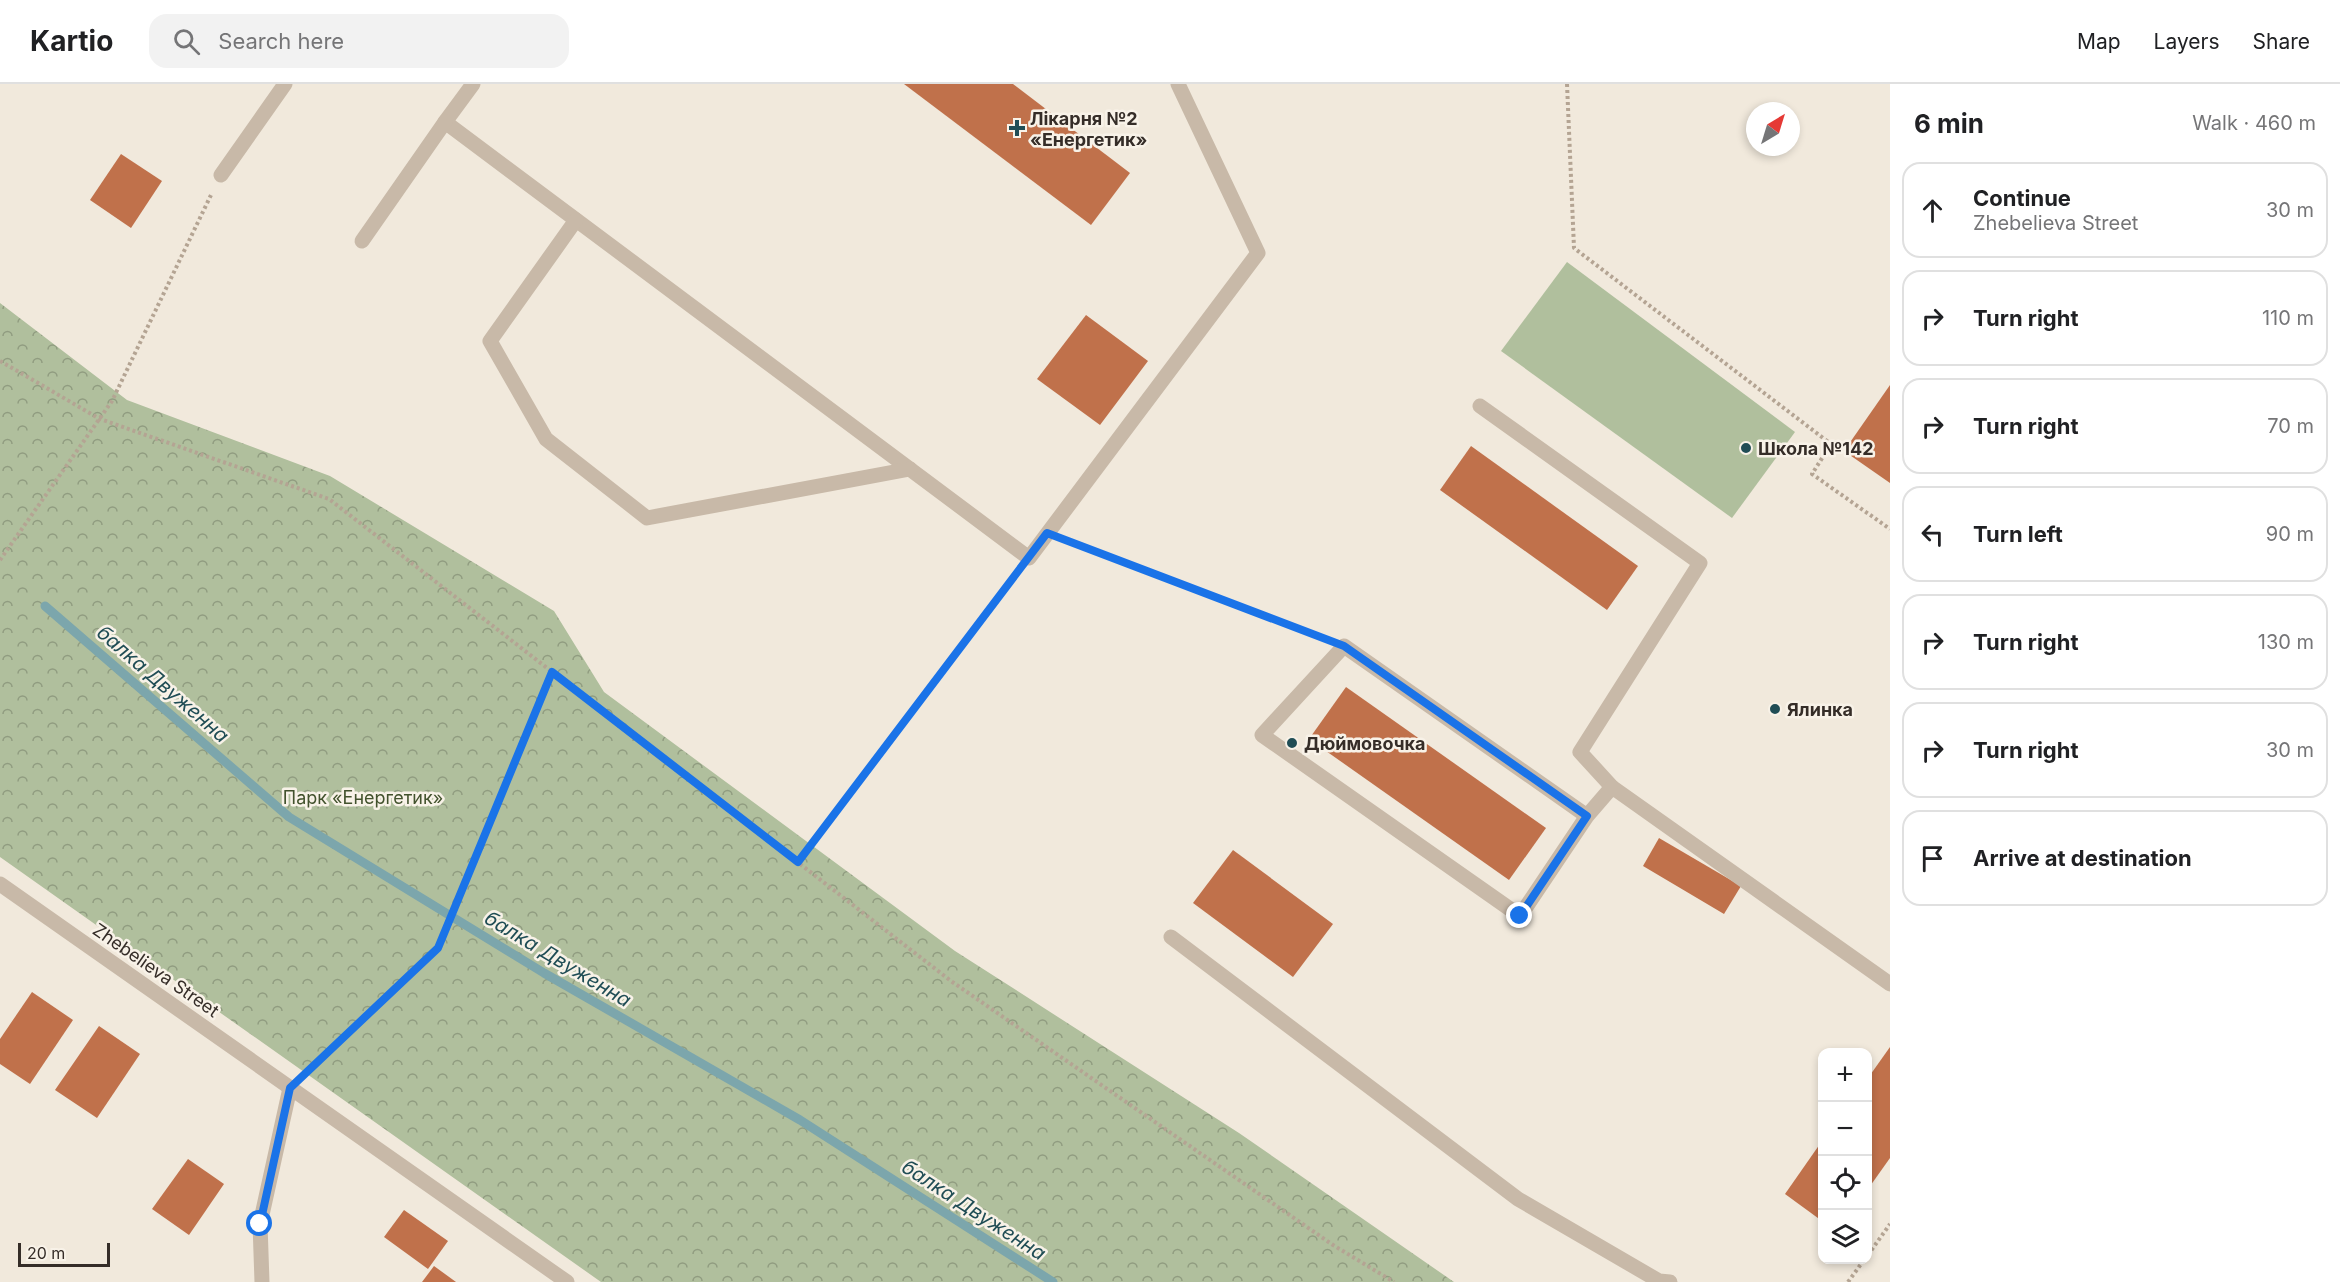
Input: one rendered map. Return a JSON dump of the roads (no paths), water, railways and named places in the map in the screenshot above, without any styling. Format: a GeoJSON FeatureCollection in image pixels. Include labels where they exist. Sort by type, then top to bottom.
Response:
{"type":"FeatureCollection","features":[{"type":"Feature","properties":{"kind":"street"},"geometry":{"type":"LineString","coordinates":[[221,175],[285,84]]}},
{"type":"Feature","properties":{"kind":"street"},"geometry":{"type":"LineString","coordinates":[[362,240],[472,84]]}},
{"type":"Feature","properties":{"kind":"street"},"geometry":{"type":"LineString","coordinates":[[445,123],[1029,558],[1258,253],[1178,84]]}},
{"type":"Feature","properties":{"kind":"street"},"geometry":{"type":"LineString","coordinates":[[576,220],[490,341],[546,439],[647,518],[910,469]]}},
{"type":"Feature","properties":{"kind":"street"},"geometry":{"type":"LineString","coordinates":[[1480,405],[1700,563],[1580,752],[1612,787],[1890,984]]}},
{"type":"Feature","properties":{"kind":"street"},"geometry":{"type":"LineString","coordinates":[[1587,816],[1344,646],[1262,735],[1520,916],[1587,816],[1612,787]]}},
{"type":"Feature","properties":{"kind":"street","name":"Zhebelieva Street"},"geometry":{"type":"LineString","coordinates":[[0,884],[567,1282]]}},
{"type":"Feature","properties":{"kind":"street"},"geometry":{"type":"LineString","coordinates":[[1171,937],[1518,1199],[1659,1281],[1670,1282]]}},
{"type":"Feature","properties":{"kind":"street"},"geometry":{"type":"LineString","coordinates":[[262,1282],[260,1224],[290,1088]]}},
{"type":"Feature","properties":{"kind":"waterway","name":"балка Двуженна"},"geometry":{"type":"LineString","coordinates":[[45,606],[289,817],[544,973],[800,1120],[1053,1282]]}},
{"type":"Feature","properties":{"kind":"place","name":"Лікарня №2 «Енергетик»"},"geometry":{"type":"Point","coordinates":[1017,128]}},
{"type":"Feature","properties":{"kind":"place","name":"Школа №142"},"geometry":{"type":"Point","coordinates":[1746,448]}},
{"type":"Feature","properties":{"kind":"place","name":"Ялинка"},"geometry":{"type":"Point","coordinates":[1775,709]}},
{"type":"Feature","properties":{"kind":"place","name":"Дюймовочка"},"geometry":{"type":"Point","coordinates":[1292,743]}},
{"type":"Feature","properties":{"kind":"park label","name":"Парк «Енергетик»"},"geometry":{"type":"Point","coordinates":[363,797]}}]}
